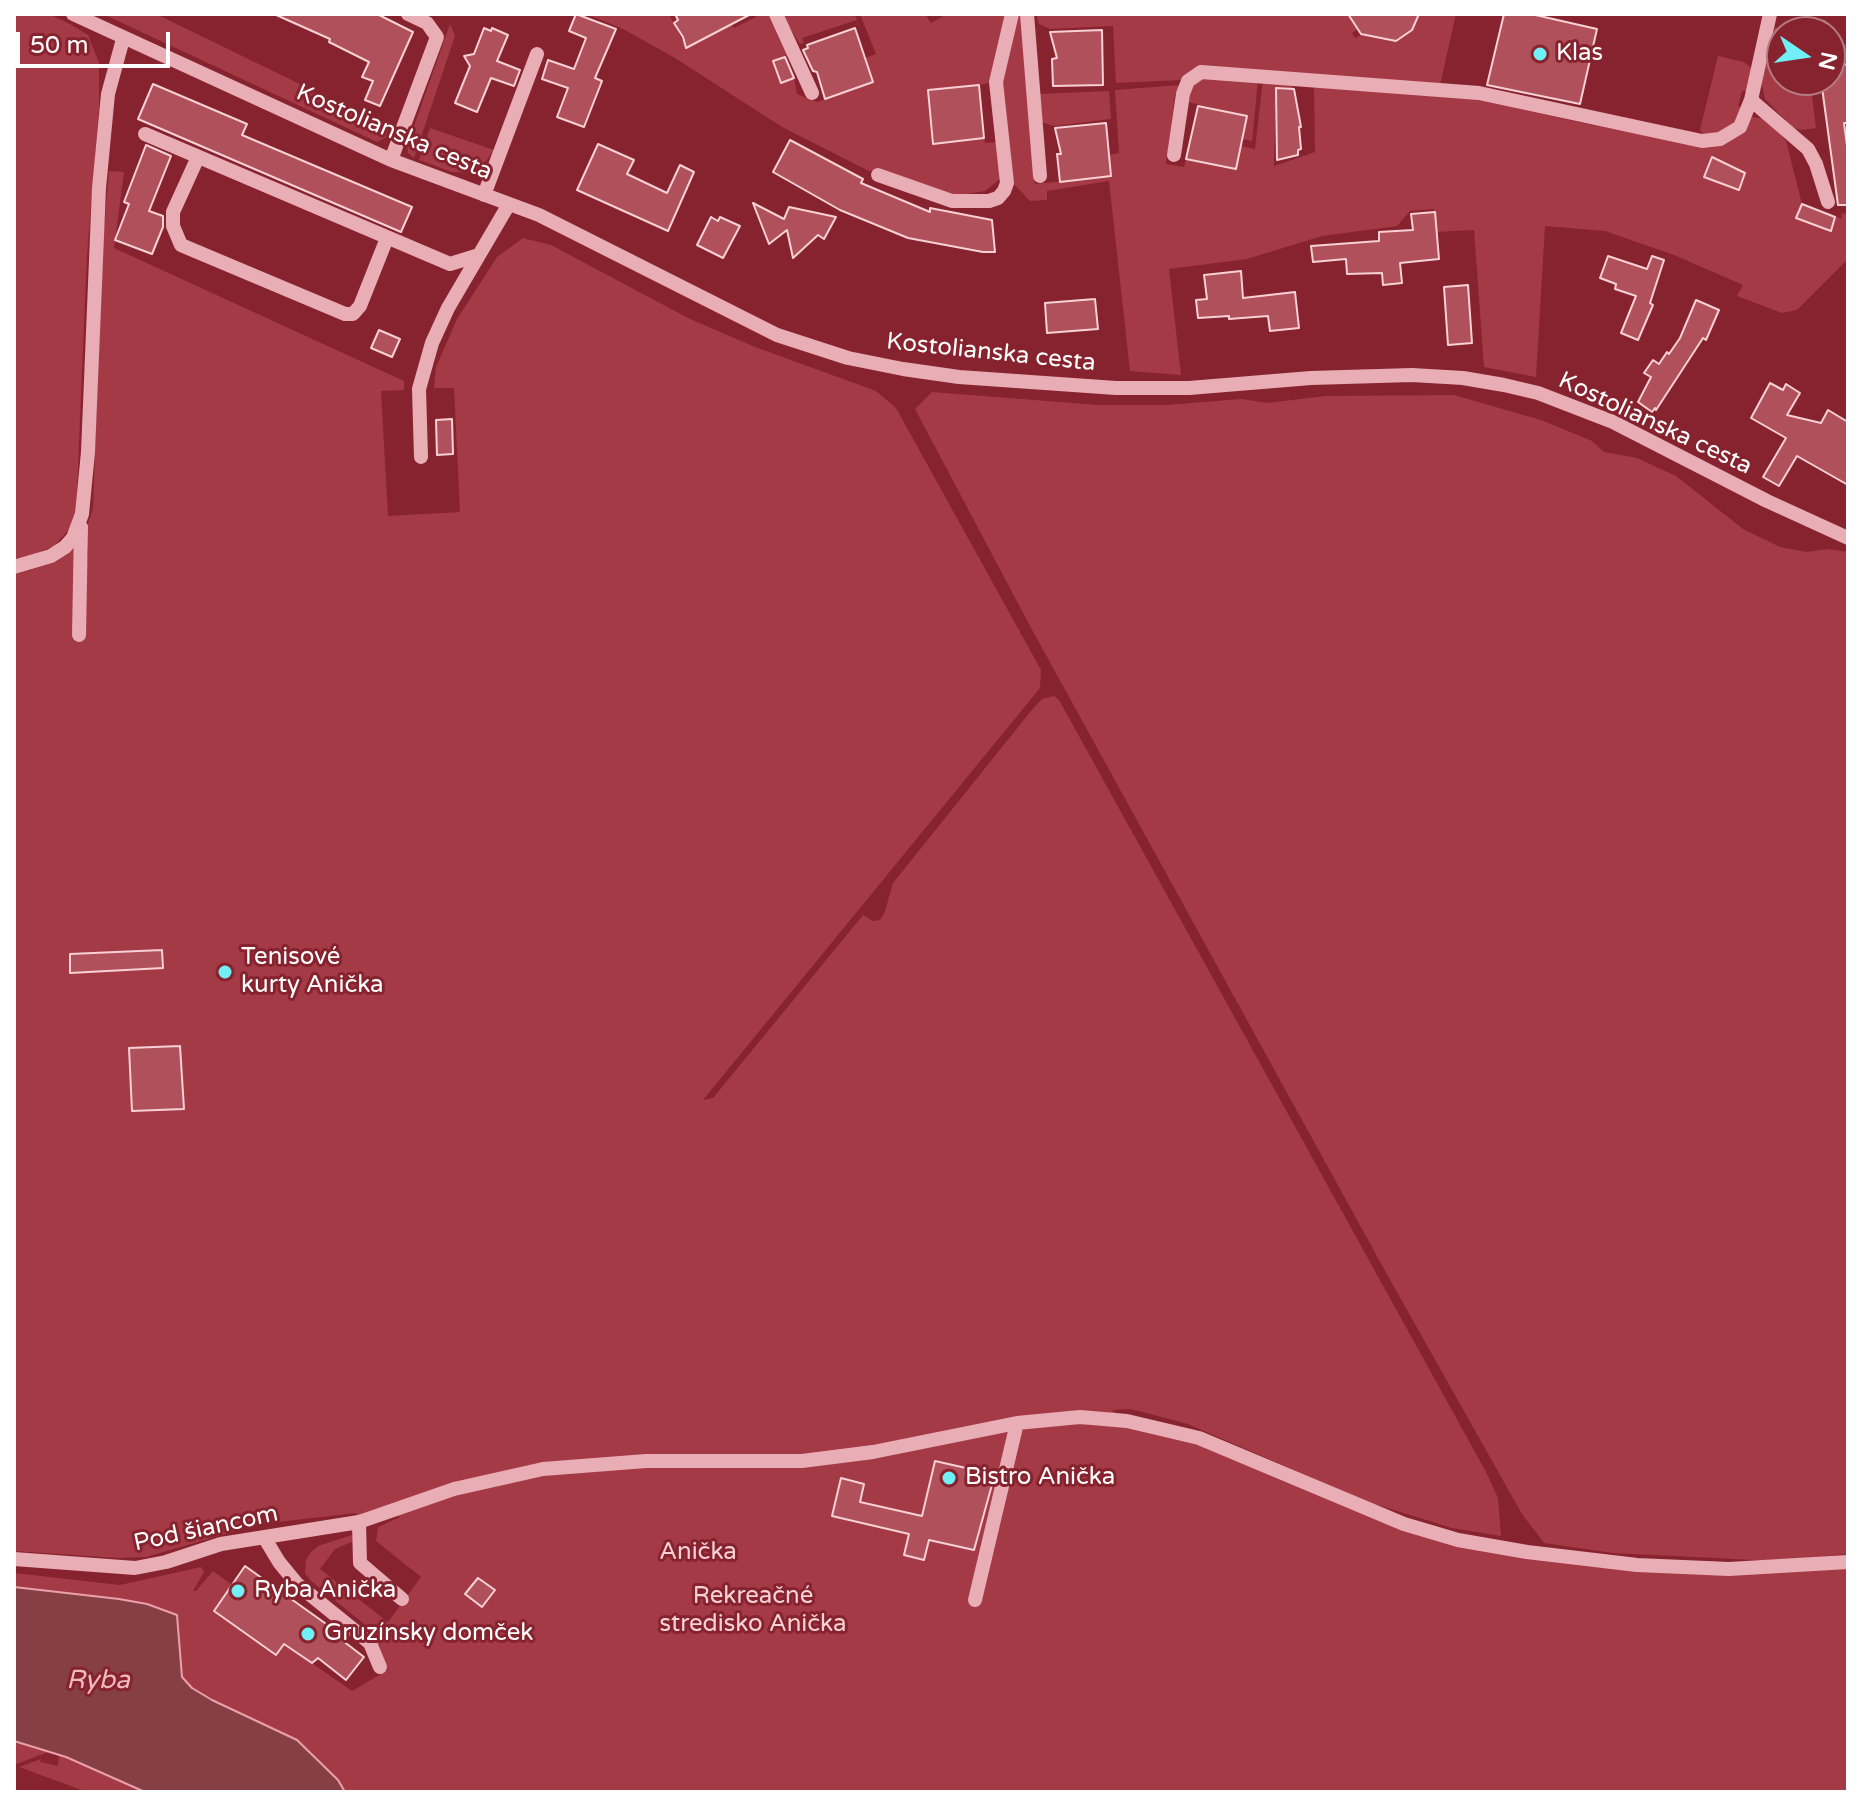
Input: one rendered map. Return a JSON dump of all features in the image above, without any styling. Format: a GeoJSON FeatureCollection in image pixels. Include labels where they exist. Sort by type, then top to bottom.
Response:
{"type":"FeatureCollection","features":[{"type":"Feature","properties":{"kind":"street","name":"Kostolianska cesta"},"geometry":{"type":"LineString","coordinates":[[73,14],[391,160],[566,228],[765,330],[848,358],[959,377],[1116,388],[1189,388],[1311,378],[1412,375],[1463,378],[1504,385],[1538,393],[1613,422],[1767,501],[1848,538]]}},
{"type":"Feature","properties":{"kind":"street"},"geometry":{"type":"LineString","coordinates":[[391,160],[437,37],[427,23],[408,14]]}},
{"type":"Feature","properties":{"kind":"street"},"geometry":{"type":"LineString","coordinates":[[776,14],[812,93]]}},
{"type":"Feature","properties":{"kind":"street"},"geometry":{"type":"LineString","coordinates":[[878,175],[952,201],[989,201],[998,198],[1004,191],[1007,183],[996,82],[1012,14]]}},
{"type":"Feature","properties":{"kind":"street"},"geometry":{"type":"LineString","coordinates":[[1027,14],[1040,176]]}},
{"type":"Feature","properties":{"kind":"street"},"geometry":{"type":"LineString","coordinates":[[1174,155],[1183,94],[1188,81],[1201,72],[1479,93],[1702,141],[1720,139],[1740,127],[1751,100],[1770,14]]}},
{"type":"Feature","properties":{"kind":"street"},"geometry":{"type":"LineString","coordinates":[[79,635],[82,514],[99,188],[108,94],[123,39]]}},
{"type":"Feature","properties":{"kind":"street"},"geometry":{"type":"LineString","coordinates":[[484,195],[537,54]]}},
{"type":"Feature","properties":{"kind":"street"},"geometry":{"type":"LineString","coordinates":[[1751,100],[1808,149],[1828,202]]}},
{"type":"Feature","properties":{"kind":"street"},"geometry":{"type":"LineString","coordinates":[[145,134],[450,264],[479,255]]}},
{"type":"Feature","properties":{"kind":"street"},"geometry":{"type":"LineString","coordinates":[[198,157],[173,212],[173,226],[181,245],[345,314],[353,314],[360,306],[387,238]]}},
{"type":"Feature","properties":{"kind":"street"},"geometry":{"type":"LineString","coordinates":[[421,457],[420,379],[432,343],[448,308],[509,204]]}},
{"type":"Feature","properties":{"kind":"street"},"geometry":{"type":"LineString","coordinates":[[14,567],[51,556],[65,547],[73,538],[82,514]]}},
{"type":"Feature","properties":{"kind":"street","name":"Pod šiancom"},"geometry":{"type":"LineString","coordinates":[[14,1559],[135,1568],[166,1562],[221,1544],[359,1522],[454,1489],[543,1469],[646,1461],[802,1461],[873,1452],[1017,1423],[1089,1417],[1171,1430],[1253,1459],[1404,1524],[1458,1540],[1637,1565],[1729,1569],[1848,1562]]}},
{"type":"Feature","properties":{"kind":"street"},"geometry":{"type":"LineString","coordinates":[[975,1600],[1017,1423]]}},
{"type":"Feature","properties":{"kind":"street"},"geometry":{"type":"LineString","coordinates":[[359,1522],[360,1563],[402,1599]]}},
{"type":"Feature","properties":{"kind":"street"},"geometry":{"type":"LineString","coordinates":[[264,1537],[297,1584],[370,1643],[380,1667]]}},
{"type":"Feature","properties":{"kind":"green space"},"geometry":{"type":"Polygon","coordinates":[[[14,14],[49,14],[88,35],[99,63],[99,109],[87,255],[76,514],[72,526],[54,546],[14,562],[14,14]]]}},
{"type":"Feature","properties":{"kind":"green space"},"geometry":{"type":"Polygon","coordinates":[[[103,14],[156,14],[390,128],[387,137],[377,142],[103,14]]]}},
{"type":"Feature","properties":{"kind":"green space"},"geometry":{"type":"Polygon","coordinates":[[[587,14],[669,14],[686,47],[731,24],[734,28],[756,17],[755,14],[770,14],[790,55],[773,61],[781,83],[794,78],[797,94],[817,102],[873,82],[865,58],[876,54],[860,14],[925,14],[931,23],[947,14],[1008,14],[992,81],[928,90],[933,144],[984,138],[985,143],[998,142],[1000,179],[985,191],[961,195],[942,193],[880,171],[869,171],[782,127],[675,58],[623,29],[587,14]]]}},
{"type":"Feature","properties":{"kind":"green space"},"geometry":{"type":"Polygon","coordinates":[[[781,14],[855,14],[857,20],[802,38],[804,43],[800,44],[781,14]]]}},
{"type":"Feature","properties":{"kind":"green space"},"geometry":{"type":"Polygon","coordinates":[[[1018,14],[1022,14],[1035,184],[1111,176],[1109,155],[1119,153],[1115,90],[1180,85],[1175,95],[1166,164],[1184,167],[1186,159],[1236,169],[1241,146],[1255,149],[1263,80],[1291,83],[1293,88],[1276,87],[1274,166],[1315,152],[1314,85],[1478,99],[1700,146],[1741,130],[1752,117],[1768,119],[1786,141],[1802,204],[1796,218],[1831,231],[1835,216],[1842,219],[1841,214],[1848,213],[1848,262],[1797,310],[1782,313],[1737,296],[1743,285],[1674,255],[1605,231],[1545,226],[1536,377],[1484,367],[1474,230],[1436,232],[1434,209],[1410,211],[1397,226],[1322,236],[1247,259],[1169,269],[1181,375],[1130,371],[1109,181],[1047,191],[1047,200],[1030,201],[1012,182],[1002,86],[1018,14]],[[1713,157],[1704,177],[1739,190],[1745,173],[1713,157]]]}},
{"type":"Feature","properties":{"kind":"green space"},"geometry":{"type":"Polygon","coordinates":[[[1036,14],[1350,14],[1358,29],[1352,33],[1355,38],[1365,33],[1392,42],[1415,14],[1456,14],[1440,85],[1188,74],[1181,80],[1116,83],[1113,26],[1050,29],[1039,24],[1036,14]]]}},
{"type":"Feature","properties":{"kind":"green space"},"geometry":{"type":"Polygon","coordinates":[[[450,24],[455,36],[414,158],[408,153],[407,146],[450,24]]]}},
{"type":"Feature","properties":{"kind":"green space"},"geometry":{"type":"Polygon","coordinates":[[[1718,56],[1744,62],[1752,69],[1747,91],[1742,91],[1738,106],[1743,108],[1737,121],[1723,133],[1704,136],[1700,130],[1718,56]]]}},
{"type":"Feature","properties":{"kind":"green space"},"geometry":{"type":"Polygon","coordinates":[[[1766,62],[1766,96],[1812,96],[1816,128],[1793,128],[1765,99],[1761,81],[1766,62]]]}},
{"type":"Feature","properties":{"kind":"green space"},"geometry":{"type":"Polygon","coordinates":[[[1201,78],[1258,80],[1252,141],[1242,139],[1247,116],[1188,102],[1194,84],[1201,78]]]}},
{"type":"Feature","properties":{"kind":"green space"},"geometry":{"type":"Polygon","coordinates":[[[1109,91],[1111,119],[1054,126],[1041,122],[1038,94],[1109,91]]]}},
{"type":"Feature","properties":{"kind":"green space"},"geometry":{"type":"Polygon","coordinates":[[[430,128],[494,150],[474,173],[452,172],[419,160],[430,128]]]}},
{"type":"Feature","properties":{"kind":"green space"},"geometry":{"type":"Polygon","coordinates":[[[109,171],[124,172],[114,248],[404,381],[404,390],[381,391],[388,516],[460,512],[454,388],[434,388],[436,367],[457,319],[497,257],[523,238],[551,245],[690,319],[755,347],[876,391],[896,408],[1041,670],[1040,688],[703,1100],[713,1098],[863,915],[873,921],[880,920],[893,883],[1031,711],[1042,699],[1054,696],[1059,700],[1485,1470],[1498,1498],[1501,1536],[1452,1528],[1368,1502],[1188,1424],[1131,1409],[1112,1410],[1127,1421],[1171,1430],[1404,1524],[1637,1565],[1848,1562],[1848,1792],[345,1792],[338,1780],[297,1740],[192,1688],[182,1677],[177,1615],[147,1604],[119,1599],[14,1587],[14,1573],[120,1585],[201,1567],[204,1572],[193,1591],[213,1571],[232,1585],[214,1611],[275,1655],[284,1644],[352,1691],[388,1670],[374,1632],[310,1580],[305,1573],[306,1560],[318,1546],[352,1535],[354,1541],[335,1549],[320,1569],[388,1622],[421,1577],[376,1541],[378,1527],[400,1517],[391,1512],[359,1522],[356,1513],[260,1524],[146,1557],[14,1551],[14,575],[56,562],[76,546],[82,639],[88,549],[84,535],[93,509],[102,251],[109,171]]]}},
{"type":"Feature","properties":{"kind":"green space"},"geometry":{"type":"Polygon","coordinates":[[[932,392],[1098,405],[1166,405],[1242,399],[1267,403],[1326,396],[1454,395],[1541,420],[1592,441],[1604,452],[1637,458],[1676,476],[1743,529],[1780,547],[1806,552],[1828,549],[1848,552],[1848,1554],[1775,1561],[1613,1553],[1544,1543],[1522,1514],[1389,1278],[1030,626],[915,409],[932,392]]]}},
{"type":"Feature","properties":{"kind":"green space"},"geometry":{"type":"Polygon","coordinates":[[[14,1741],[48,1752],[14,1765],[14,1741]]]}},
{"type":"Feature","properties":{"kind":"green space"},"geometry":{"type":"Polygon","coordinates":[[[59,1755],[145,1792],[87,1792],[19,1767],[41,1759],[40,1762],[58,1766],[59,1755]]]}},
{"type":"Feature","properties":{"kind":"water","name":"Ryba"},"geometry":{"type":"Polygon","coordinates":[[[14,1587],[119,1599],[147,1604],[177,1615],[182,1677],[192,1688],[297,1740],[338,1780],[345,1792],[145,1792],[66,1757],[14,1741],[14,1587]]]}},
{"type":"Feature","properties":{"kind":"building"},"geometry":{"type":"Polygon","coordinates":[[[274,14],[377,14],[413,32],[380,106],[365,100],[373,81],[362,77],[369,62],[329,42],[330,39],[274,14]]]}},
{"type":"Feature","properties":{"kind":"building"},"geometry":{"type":"Polygon","coordinates":[[[576,14],[616,29],[595,78],[602,81],[584,127],[557,117],[568,88],[542,79],[548,60],[574,69],[586,38],[569,31],[576,14]]]}},
{"type":"Feature","properties":{"kind":"building"},"geometry":{"type":"Polygon","coordinates":[[[675,14],[751,14],[686,48],[674,23],[678,20],[675,14]]]}},
{"type":"Feature","properties":{"kind":"building"},"geometry":{"type":"Polygon","coordinates":[[[1348,14],[1419,14],[1412,30],[1396,41],[1361,34],[1348,14]]]}},
{"type":"Feature","properties":{"kind":"building"},"geometry":{"type":"Polygon","coordinates":[[[1504,14],[1531,14],[1597,29],[1580,104],[1487,85],[1504,14]]]}},
{"type":"Feature","properties":{"kind":"building"},"geometry":{"type":"Polygon","coordinates":[[[484,28],[508,35],[497,61],[520,70],[514,86],[491,78],[477,112],[455,103],[470,66],[464,56],[474,54],[484,28]]]}},
{"type":"Feature","properties":{"kind":"building"},"geometry":{"type":"Polygon","coordinates":[[[855,28],[873,82],[825,99],[817,72],[813,71],[803,50],[808,48],[807,45],[855,28]]]}},
{"type":"Feature","properties":{"kind":"building"},"geometry":{"type":"Polygon","coordinates":[[[1102,30],[1103,85],[1053,86],[1052,59],[1057,58],[1050,32],[1102,30]]]}},
{"type":"Feature","properties":{"kind":"building"},"geometry":{"type":"Polygon","coordinates":[[[785,57],[794,78],[781,83],[773,61],[785,57]]]}},
{"type":"Feature","properties":{"kind":"building"},"geometry":{"type":"Polygon","coordinates":[[[1846,64],[1848,123],[1844,123],[1848,153],[1848,205],[1838,205],[1823,96],[1846,96],[1846,64]]]}},
{"type":"Feature","properties":{"kind":"building"},"geometry":{"type":"Polygon","coordinates":[[[153,84],[247,124],[242,135],[412,207],[401,232],[138,119],[153,84]]]}},
{"type":"Feature","properties":{"kind":"building"},"geometry":{"type":"Polygon","coordinates":[[[979,85],[984,138],[933,144],[928,90],[979,85]]]}},
{"type":"Feature","properties":{"kind":"building"},"geometry":{"type":"Polygon","coordinates":[[[1276,88],[1294,89],[1301,127],[1298,155],[1277,160],[1276,88]]]}},
{"type":"Feature","properties":{"kind":"building"},"geometry":{"type":"Polygon","coordinates":[[[1198,106],[1247,116],[1236,169],[1186,159],[1198,106]]]}},
{"type":"Feature","properties":{"kind":"building"},"geometry":{"type":"Polygon","coordinates":[[[1106,123],[1111,176],[1060,182],[1057,154],[1061,154],[1055,128],[1106,123]]]}},
{"type":"Feature","properties":{"kind":"building"},"geometry":{"type":"Polygon","coordinates":[[[790,140],[863,179],[861,183],[930,212],[930,208],[992,220],[995,252],[908,238],[840,210],[773,172],[790,140]]]}},
{"type":"Feature","properties":{"kind":"building"},"geometry":{"type":"Polygon","coordinates":[[[598,144],[634,160],[627,174],[667,193],[680,165],[694,172],[668,231],[577,190],[598,144]]]}},
{"type":"Feature","properties":{"kind":"building"},"geometry":{"type":"Polygon","coordinates":[[[146,145],[171,156],[149,211],[163,216],[163,227],[152,254],[115,240],[129,204],[124,202],[146,145]]]}},
{"type":"Feature","properties":{"kind":"building"},"geometry":{"type":"Polygon","coordinates":[[[1712,157],[1745,173],[1739,190],[1704,177],[1712,157]]]}},
{"type":"Feature","properties":{"kind":"building"},"geometry":{"type":"Polygon","coordinates":[[[753,203],[784,219],[789,207],[836,217],[824,239],[818,235],[793,258],[787,230],[769,244],[753,203]]]}},
{"type":"Feature","properties":{"kind":"building"},"geometry":{"type":"Polygon","coordinates":[[[1802,204],[1835,217],[1831,231],[1796,218],[1802,204]]]}},
{"type":"Feature","properties":{"kind":"building"},"geometry":{"type":"Polygon","coordinates":[[[1435,212],[1439,259],[1400,263],[1402,283],[1383,285],[1382,273],[1347,274],[1346,259],[1313,262],[1311,246],[1379,241],[1379,232],[1413,230],[1411,214],[1435,212]]]}},
{"type":"Feature","properties":{"kind":"building"},"geometry":{"type":"Polygon","coordinates":[[[711,217],[718,221],[720,217],[740,226],[723,258],[697,245],[711,217]]]}},
{"type":"Feature","properties":{"kind":"building"},"geometry":{"type":"Polygon","coordinates":[[[1608,256],[1647,269],[1652,256],[1664,260],[1650,303],[1653,305],[1638,340],[1621,333],[1636,296],[1615,289],[1616,284],[1600,278],[1608,256]]]}},
{"type":"Feature","properties":{"kind":"building"},"geometry":{"type":"Polygon","coordinates":[[[1241,271],[1243,298],[1295,292],[1299,328],[1270,331],[1268,316],[1198,318],[1196,300],[1207,299],[1204,275],[1241,271]]]}},
{"type":"Feature","properties":{"kind":"building"},"geometry":{"type":"Polygon","coordinates":[[[1468,285],[1472,343],[1448,345],[1444,287],[1468,285]]]}},
{"type":"Feature","properties":{"kind":"building"},"geometry":{"type":"Polygon","coordinates":[[[1095,299],[1098,329],[1047,333],[1045,303],[1095,299]]]}},
{"type":"Feature","properties":{"kind":"building"},"geometry":{"type":"Polygon","coordinates":[[[1696,300],[1719,310],[1706,340],[1703,338],[1652,412],[1638,402],[1651,377],[1644,373],[1653,360],[1659,364],[1667,352],[1669,354],[1680,338],[1696,300]]]}},
{"type":"Feature","properties":{"kind":"building"},"geometry":{"type":"Polygon","coordinates":[[[379,330],[400,339],[392,357],[371,348],[379,330]]]}},
{"type":"Feature","properties":{"kind":"building"},"geometry":{"type":"Polygon","coordinates":[[[1770,383],[1783,390],[1786,384],[1800,393],[1787,415],[1821,423],[1828,410],[1848,422],[1848,485],[1797,456],[1779,486],[1763,477],[1786,438],[1751,418],[1770,383]]]}},
{"type":"Feature","properties":{"kind":"building"},"geometry":{"type":"Polygon","coordinates":[[[452,419],[453,454],[437,455],[436,420],[452,419]]]}},
{"type":"Feature","properties":{"kind":"building"},"geometry":{"type":"Polygon","coordinates":[[[162,950],[163,968],[70,973],[70,954],[162,950]]]}},
{"type":"Feature","properties":{"kind":"building"},"geometry":{"type":"Polygon","coordinates":[[[180,1046],[184,1109],[132,1111],[129,1048],[180,1046]]]}},
{"type":"Feature","properties":{"kind":"building"},"geometry":{"type":"Polygon","coordinates":[[[935,1461],[966,1468],[965,1475],[993,1481],[974,1550],[929,1540],[924,1560],[904,1555],[909,1534],[832,1516],[841,1478],[864,1484],[860,1502],[922,1516],[935,1461]]]}},
{"type":"Feature","properties":{"kind":"building"},"geometry":{"type":"Polygon","coordinates":[[[245,1566],[336,1631],[334,1634],[364,1657],[346,1680],[318,1658],[312,1663],[284,1644],[276,1655],[214,1611],[245,1566]]]}},
{"type":"Feature","properties":{"kind":"building"},"geometry":{"type":"Polygon","coordinates":[[[478,1578],[495,1590],[482,1607],[465,1594],[478,1578]]]}},
{"type":"Feature","properties":{"kind":"place","name":"Klas"},"geometry":{"type":"Point","coordinates":[1540,54]}},
{"type":"Feature","properties":{"kind":"place","name":"Tenisové kurty Anička"},"geometry":{"type":"Point","coordinates":[225,972]}},
{"type":"Feature","properties":{"kind":"place","name":"Bistro Anička"},"geometry":{"type":"Point","coordinates":[949,1478]}},
{"type":"Feature","properties":{"kind":"place","name":"Ryba Anička"},"geometry":{"type":"Point","coordinates":[238,1591]}},
{"type":"Feature","properties":{"kind":"place","name":"Gruzínsky domček"},"geometry":{"type":"Point","coordinates":[308,1634]}},
{"type":"Feature","properties":{"kind":"park label","name":"Anička"},"geometry":{"type":"Point","coordinates":[698,1553]}},
{"type":"Feature","properties":{"kind":"park label","name":"Rekreačné stredisko Anička"},"geometry":{"type":"Point","coordinates":[753,1611]}}]}
